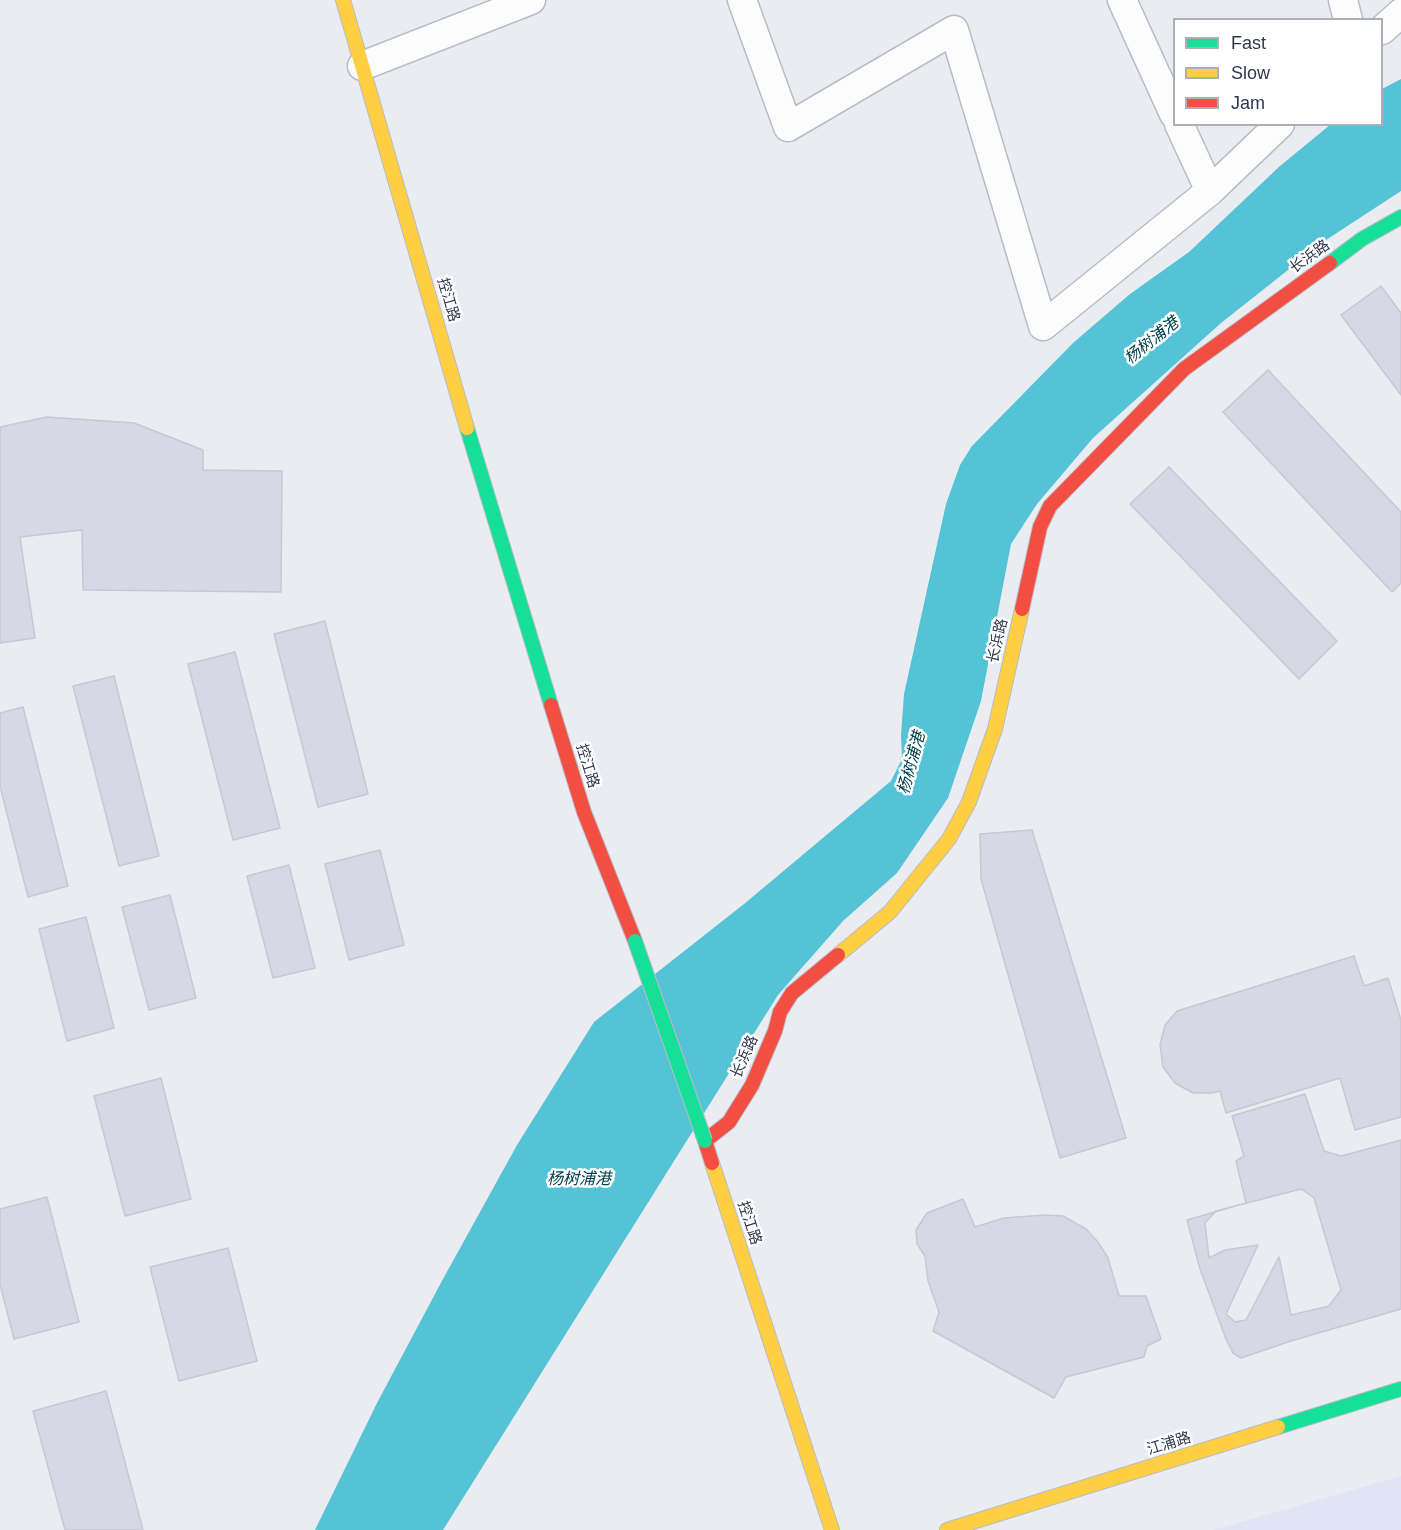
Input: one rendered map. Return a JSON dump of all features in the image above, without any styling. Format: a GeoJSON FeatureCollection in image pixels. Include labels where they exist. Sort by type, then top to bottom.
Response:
{"type":"FeatureCollection","features":[{"type":"Feature","properties":{"kind":"main road","name":"控江路"},"geometry":{"type":"LineString","coordinates":[[343,0],[503,550],[584,812],[635,941],[705,1141],[832,1530]]}},
{"type":"Feature","properties":{"kind":"main road","name":"长浜路"},"geometry":{"type":"LineString","coordinates":[[705,1141],[729,1122],[752,1085],[775,1031],[780,1012],[792,993],[890,912],[949,839],[969,802],[995,729],[1040,526],[1050,506],[1185,369],[1362,239],[1401,217]]}},
{"type":"Feature","properties":{"kind":"main road","name":"江浦路"},"geometry":{"type":"LineString","coordinates":[[947,1530],[1401,1389]]}},
{"type":"Feature","properties":{"kind":"street"},"geometry":{"type":"LineString","coordinates":[[362,66],[531,0]]}},
{"type":"Feature","properties":{"kind":"street"},"geometry":{"type":"LineString","coordinates":[[742,0],[788,127],[954,30],[1042,326],[1210,191],[1278,126]]}},
{"type":"Feature","properties":{"kind":"street"},"geometry":{"type":"LineString","coordinates":[[1122,0],[1173,112]]}},
{"type":"Feature","properties":{"kind":"street"},"geometry":{"type":"LineString","coordinates":[[1343,0],[1348,18]]}},
{"type":"Feature","properties":{"kind":"street"},"geometry":{"type":"LineString","coordinates":[[1383,29],[1401,13]]}},
{"type":"Feature","properties":{"kind":"street"},"geometry":{"type":"LineString","coordinates":[[1180,126],[1210,191]]}},
{"type":"Feature","properties":{"kind":"shaded area"},"geometry":{"type":"Polygon","coordinates":[[[1401,1476],[1401,1530],[1213,1530],[1401,1476]]]}},
{"type":"Feature","properties":{"kind":"water","name":"杨树浦港"},"geometry":{"type":"Polygon","coordinates":[[[1401,79],[1401,191],[1326,240],[1221,323],[1093,438],[1037,504],[1011,544],[981,701],[948,798],[897,873],[843,921],[778,995],[443,1530],[315,1530],[377,1403],[443,1279],[517,1145],[594,1022],[744,904],[891,781],[902,759],[904,694],[946,504],[960,465],[972,446],[1073,343],[1130,294],[1189,252],[1280,166],[1329,126],[1383,126],[1383,88],[1401,79]]]}},
{"type":"Feature","properties":{"kind":"building"},"geometry":{"type":"Polygon","coordinates":[[[1381,286],[1401,313],[1401,395],[1341,315],[1381,286]]]}},
{"type":"Feature","properties":{"kind":"building"},"geometry":{"type":"Polygon","coordinates":[[[1268,370],[1401,512],[1401,583],[1392,592],[1223,412],[1268,370]]]}},
{"type":"Feature","properties":{"kind":"building"},"geometry":{"type":"Polygon","coordinates":[[[47,417],[134,423],[203,450],[203,470],[282,471],[281,592],[83,590],[82,530],[20,537],[35,638],[0,643],[0,427],[47,417]]]}},
{"type":"Feature","properties":{"kind":"building"},"geometry":{"type":"Polygon","coordinates":[[[1169,467],[1337,641],[1299,679],[1130,504],[1169,467]]]}},
{"type":"Feature","properties":{"kind":"building"},"geometry":{"type":"Polygon","coordinates":[[[325,621],[368,794],[318,807],[274,634],[325,621]]]}},
{"type":"Feature","properties":{"kind":"building"},"geometry":{"type":"Polygon","coordinates":[[[235,652],[280,828],[233,840],[188,664],[235,652]]]}},
{"type":"Feature","properties":{"kind":"building"},"geometry":{"type":"Polygon","coordinates":[[[114,676],[159,856],[119,866],[73,686],[114,676]]]}},
{"type":"Feature","properties":{"kind":"building"},"geometry":{"type":"Polygon","coordinates":[[[23,707],[68,886],[28,897],[0,786],[0,713],[23,707]]]}},
{"type":"Feature","properties":{"kind":"building"},"geometry":{"type":"Polygon","coordinates":[[[1032,830],[1126,1138],[1060,1158],[981,879],[980,834],[1032,830]]]}},
{"type":"Feature","properties":{"kind":"building"},"geometry":{"type":"Polygon","coordinates":[[[380,850],[404,945],[349,960],[325,864],[380,850]]]}},
{"type":"Feature","properties":{"kind":"building"},"geometry":{"type":"Polygon","coordinates":[[[289,865],[315,968],[273,978],[247,876],[289,865]]]}},
{"type":"Feature","properties":{"kind":"building"},"geometry":{"type":"Polygon","coordinates":[[[170,895],[196,998],[149,1010],[122,907],[170,895]]]}},
{"type":"Feature","properties":{"kind":"building"},"geometry":{"type":"Polygon","coordinates":[[[86,917],[114,1028],[67,1041],[39,929],[86,917]]]}},
{"type":"Feature","properties":{"kind":"building"},"geometry":{"type":"Polygon","coordinates":[[[1354,956],[1364,986],[1388,978],[1401,1020],[1401,1117],[1355,1130],[1340,1078],[1226,1113],[1220,1091],[1193,1093],[1175,1083],[1163,1067],[1160,1045],[1165,1025],[1177,1011],[1354,956]]]}},
{"type":"Feature","properties":{"kind":"building"},"geometry":{"type":"Polygon","coordinates":[[[161,1078],[191,1199],[125,1216],[94,1096],[161,1078]]]}},
{"type":"Feature","properties":{"kind":"building"},"geometry":{"type":"Polygon","coordinates":[[[1305,1094],[1324,1151],[1341,1156],[1401,1140],[1401,1309],[1241,1358],[1233,1353],[1226,1339],[1200,1269],[1187,1220],[1246,1203],[1236,1161],[1244,1156],[1232,1116],[1305,1094]]]}},
{"type":"Feature","properties":{"kind":"building"},"geometry":{"type":"Polygon","coordinates":[[[1301,1189],[1314,1198],[1341,1290],[1329,1306],[1291,1315],[1279,1257],[1246,1320],[1235,1322],[1226,1314],[1258,1245],[1225,1250],[1209,1258],[1205,1223],[1216,1211],[1301,1189]]]}},
{"type":"Feature","properties":{"kind":"building"},"geometry":{"type":"Polygon","coordinates":[[[47,1197],[79,1322],[14,1339],[0,1284],[0,1209],[47,1197]]]}},
{"type":"Feature","properties":{"kind":"building"},"geometry":{"type":"Polygon","coordinates":[[[963,1199],[975,1227],[1004,1218],[1044,1215],[1063,1216],[1086,1229],[1108,1258],[1119,1296],[1146,1296],[1161,1339],[1147,1346],[1144,1357],[1066,1377],[1054,1398],[933,1331],[939,1312],[928,1281],[925,1256],[917,1244],[916,1230],[927,1213],[963,1199]]]}},
{"type":"Feature","properties":{"kind":"building"},"geometry":{"type":"Polygon","coordinates":[[[228,1248],[257,1361],[179,1381],[150,1267],[228,1248]]]}},
{"type":"Feature","properties":{"kind":"building"},"geometry":{"type":"Polygon","coordinates":[[[106,1391],[143,1530],[65,1530],[33,1411],[106,1391]]]}},
{"type":"Feature","properties":{"kind":"traffic: fast"},"geometry":{"type":"LineString","coordinates":[[1330,263],[1362,239],[1401,217]]}},
{"type":"Feature","properties":{"kind":"traffic: fast"},"geometry":{"type":"LineString","coordinates":[[467,428],[551,705]]}},
{"type":"Feature","properties":{"kind":"traffic: fast"},"geometry":{"type":"LineString","coordinates":[[635,941],[705,1141]]}},
{"type":"Feature","properties":{"kind":"traffic: fast"},"geometry":{"type":"LineString","coordinates":[[1278,1427],[1401,1389]]}},
{"type":"Feature","properties":{"kind":"traffic: slow"},"geometry":{"type":"LineString","coordinates":[[343,0],[467,428]]}},
{"type":"Feature","properties":{"kind":"traffic: slow"},"geometry":{"type":"LineString","coordinates":[[838,955],[890,912],[949,839],[969,802],[995,729],[1022,609]]}},
{"type":"Feature","properties":{"kind":"traffic: slow"},"geometry":{"type":"LineString","coordinates":[[712,1163],[832,1530]]}},
{"type":"Feature","properties":{"kind":"traffic: slow"},"geometry":{"type":"LineString","coordinates":[[947,1530],[1278,1427]]}},
{"type":"Feature","properties":{"kind":"traffic: jam"},"geometry":{"type":"LineString","coordinates":[[1022,609],[1040,527],[1050,506],[1184,369],[1330,263]]}},
{"type":"Feature","properties":{"kind":"traffic: jam"},"geometry":{"type":"LineString","coordinates":[[551,705],[584,812],[635,941]]}},
{"type":"Feature","properties":{"kind":"traffic: jam"},"geometry":{"type":"LineString","coordinates":[[712,1163],[705,1141],[729,1122],[752,1085],[775,1031],[780,1012],[792,993],[838,955]]}}]}
